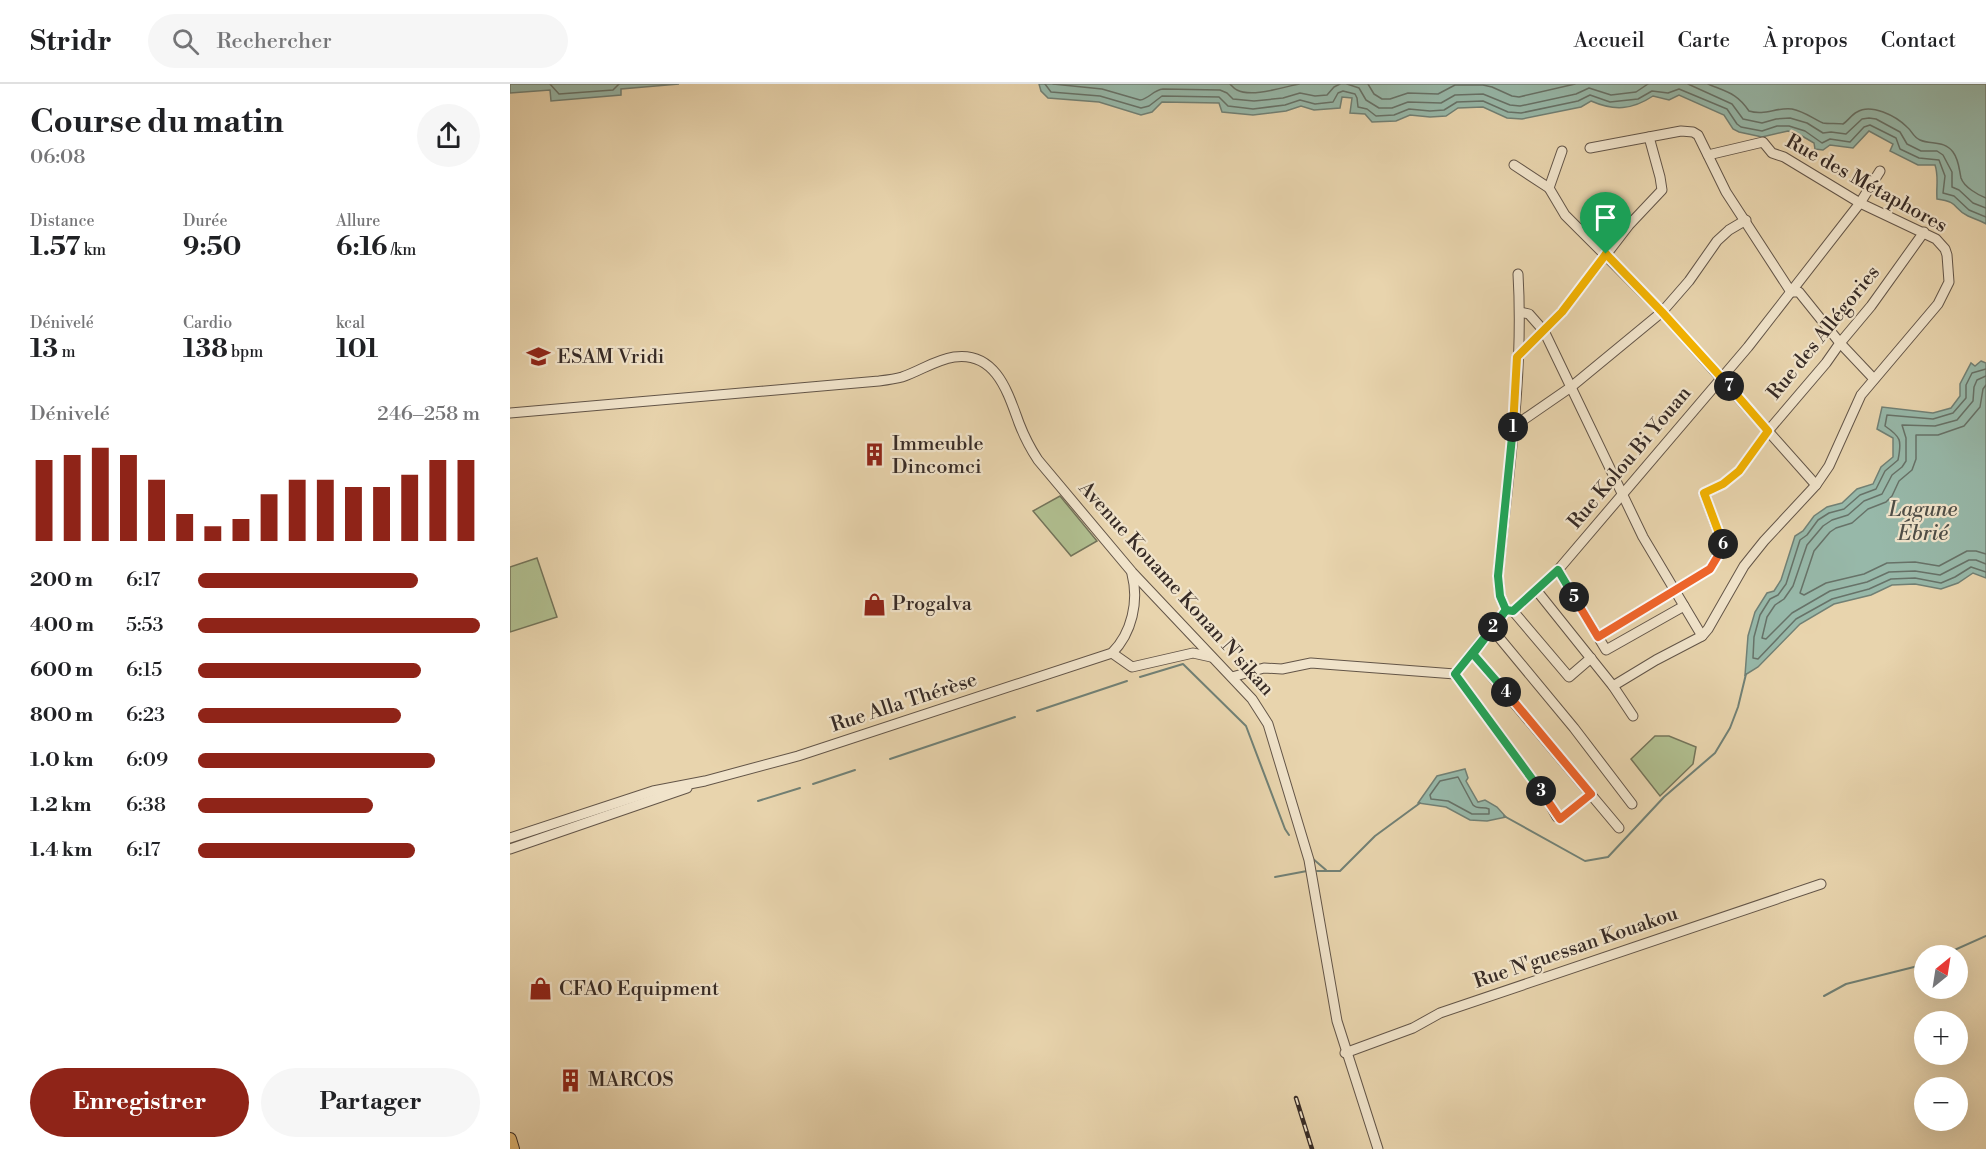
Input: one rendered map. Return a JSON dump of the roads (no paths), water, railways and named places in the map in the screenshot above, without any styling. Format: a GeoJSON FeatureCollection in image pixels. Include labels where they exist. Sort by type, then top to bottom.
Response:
{"type":"FeatureCollection","features":[{"type":"Feature","properties":{"kind":"main road"},"geometry":{"type":"LineString","coordinates":[[510,1139],[513,1149]]}},
{"type":"Feature","properties":{"kind":"street"},"geometry":{"type":"LineString","coordinates":[[1590,148],[1681,131],[1698,135],[1726,192],[1791,292],[1799,292],[1840,343],[1874,379]]}},
{"type":"Feature","properties":{"kind":"street"},"geometry":{"type":"LineString","coordinates":[[1517,357],[1562,312],[1629,225],[1662,190],[1649,137]]}},
{"type":"Feature","properties":{"kind":"street","name":"Rue des Métaphores"},"geometry":{"type":"LineString","coordinates":[[1613,686],[1702,636],[1708,629],[1744,566],[1816,485],[1829,466],[1861,395],[1938,304],[1949,282],[1945,249],[1936,239],[1860,203],[1784,157],[1772,153],[1763,142],[1708,155]]}},
{"type":"Feature","properties":{"kind":"street"},"geometry":{"type":"LineString","coordinates":[[1549,188],[1562,152]]}},
{"type":"Feature","properties":{"kind":"street"},"geometry":{"type":"LineString","coordinates":[[1514,165],[1549,188],[1565,215],[1580,232],[1606,254],[1662,312],[1816,485]]}},
{"type":"Feature","properties":{"kind":"street","name":"Rue Kolou Bi Youan"},"geometry":{"type":"LineString","coordinates":[[1455,674],[1509,611],[1537,591],[1558,570],[1748,347],[1860,203],[1880,171]]}},
{"type":"Feature","properties":{"kind":"street"},"geometry":{"type":"LineString","coordinates":[[1513,427],[1571,387],[1662,312],[1689,281],[1717,241],[1729,230],[1746,220]]}},
{"type":"Feature","properties":{"kind":"street","name":"Rue des Allégories"},"geometry":{"type":"LineString","coordinates":[[1676,591],[1710,569],[1723,544],[1704,493],[1723,484],[1739,471],[1768,431],[1871,306],[1924,232]]}},
{"type":"Feature","properties":{"kind":"street"},"geometry":{"type":"LineString","coordinates":[[1518,274],[1520,312],[1513,427],[1498,576],[1500,596],[1509,611],[1569,677],[1591,658]]}},
{"type":"Feature","properties":{"kind":"street"},"geometry":{"type":"LineString","coordinates":[[1520,312],[1532,316],[1544,331],[1643,537],[1702,636]]}},
{"type":"Feature","properties":{"kind":"street","name":"Avenue Kouame Konan N'sikan"},"geometry":{"type":"LineString","coordinates":[[510,413],[879,381],[901,377],[940,360],[956,357],[980,361],[1001,379],[1027,443],[1038,460],[1132,572],[1252,699],[1268,724],[1309,860],[1337,1022],[1345,1053],[1360,1091],[1378,1149]]}},
{"type":"Feature","properties":{"kind":"street"},"geometry":{"type":"LineString","coordinates":[[1558,570],[1604,649],[1609,649],[1684,606]]}},
{"type":"Feature","properties":{"kind":"street"},"geometry":{"type":"LineString","coordinates":[[1132,572],[1135,595],[1130,625],[1112,653],[1132,667],[1193,654],[1213,658]]}},
{"type":"Feature","properties":{"kind":"street"},"geometry":{"type":"LineString","coordinates":[[1537,591],[1613,686],[1633,716]]}},
{"type":"Feature","properties":{"kind":"street"},"geometry":{"type":"LineString","coordinates":[[1598,637],[1676,591]]}},
{"type":"Feature","properties":{"kind":"street"},"geometry":{"type":"LineString","coordinates":[[1492,629],[1574,728],[1632,804]]}},
{"type":"Feature","properties":{"kind":"street","name":"Rue Alla Thérèse"},"geometry":{"type":"LineString","coordinates":[[510,838],[653,791],[705,781],[798,756],[1112,653]]}},
{"type":"Feature","properties":{"kind":"street"},"geometry":{"type":"LineString","coordinates":[[1473,654],[1619,828]]}},
{"type":"Feature","properties":{"kind":"street"},"geometry":{"type":"LineString","coordinates":[[1232,677],[1264,668],[1282,669],[1311,663],[1455,674],[1557,816],[1562,818],[1591,794]]}},
{"type":"Feature","properties":{"kind":"street","name":"Rue Alla Thérèse"},"geometry":{"type":"LineString","coordinates":[[510,849],[705,781]]}},
{"type":"Feature","properties":{"kind":"street","name":"Rue N'guessan Kouakou"},"geometry":{"type":"LineString","coordinates":[[1345,1053],[1413,1028],[1440,1013],[1821,884]]}},
{"type":"Feature","properties":{"kind":"water"},"geometry":{"type":"Polygon","coordinates":[[[510,84],[679,84],[621,89],[621,95],[551,101],[550,90],[510,93],[510,84]]]}},
{"type":"Feature","properties":{"kind":"water"},"geometry":{"type":"Polygon","coordinates":[[[1039,84],[1986,84],[1986,224],[1963,213],[1953,204],[1937,199],[1935,165],[1918,165],[1890,151],[1893,144],[1869,131],[1853,148],[1830,145],[1823,150],[1815,149],[1814,143],[1788,131],[1762,137],[1739,132],[1733,129],[1724,115],[1679,95],[1669,100],[1653,96],[1638,104],[1623,108],[1591,101],[1581,107],[1522,119],[1507,118],[1483,107],[1458,108],[1446,116],[1410,115],[1396,121],[1372,122],[1365,114],[1350,113],[1352,98],[1342,97],[1340,108],[1314,110],[1301,106],[1286,111],[1253,115],[1222,112],[1219,103],[1162,102],[1152,112],[1141,115],[1099,102],[1048,98],[1041,91],[1039,84]]]}},
{"type":"Feature","properties":{"kind":"water","name":"Lagune Ébrié"},"geometry":{"type":"Polygon","coordinates":[[[1981,361],[1986,363],[1986,578],[1973,573],[1958,583],[1941,589],[1915,584],[1892,585],[1871,595],[1834,604],[1800,624],[1758,667],[1745,675],[1748,636],[1755,612],[1767,593],[1774,591],[1781,580],[1795,536],[1803,531],[1814,516],[1827,507],[1842,503],[1857,489],[1873,484],[1881,467],[1893,457],[1893,438],[1877,429],[1882,407],[1933,413],[1951,408],[1960,396],[1960,384],[1971,363],[1975,366],[1981,361]]]}},
{"type":"Feature","properties":{"kind":"water"},"geometry":{"type":"Polygon","coordinates":[[[1465,769],[1468,778],[1466,781],[1478,802],[1485,800],[1497,807],[1506,817],[1487,821],[1470,820],[1446,807],[1418,803],[1437,776],[1465,769]]]}},
{"type":"Feature","properties":{"kind":"waterway"},"geometry":{"type":"LineString","coordinates":[[1140,677],[1183,664],[1246,726],[1289,835]]}},
{"type":"Feature","properties":{"kind":"waterway"},"geometry":{"type":"LineString","coordinates":[[1504,816],[1585,861],[1608,857],[1664,797],[1715,753],[1730,728],[1746,674]]}},
{"type":"Feature","properties":{"kind":"waterway"},"geometry":{"type":"LineString","coordinates":[[1037,711],[1127,681]]}},
{"type":"Feature","properties":{"kind":"waterway"},"geometry":{"type":"LineString","coordinates":[[890,759],[1015,717]]}},
{"type":"Feature","properties":{"kind":"waterway"},"geometry":{"type":"LineString","coordinates":[[813,784],[855,770]]}},
{"type":"Feature","properties":{"kind":"waterway"},"geometry":{"type":"LineString","coordinates":[[758,801],[800,788]]}},
{"type":"Feature","properties":{"kind":"waterway"},"geometry":{"type":"LineString","coordinates":[[1317,871],[1340,871],[1375,836],[1420,803]]}},
{"type":"Feature","properties":{"kind":"waterway"},"geometry":{"type":"LineString","coordinates":[[1312,858],[1326,870]]}},
{"type":"Feature","properties":{"kind":"waterway"},"geometry":{"type":"LineString","coordinates":[[1275,877],[1307,871]]}},
{"type":"Feature","properties":{"kind":"waterway"},"geometry":{"type":"LineString","coordinates":[[1966,945],[1986,936]]}},
{"type":"Feature","properties":{"kind":"waterway"},"geometry":{"type":"LineString","coordinates":[[1824,996],[1846,984],[1914,967]]}},
{"type":"Feature","properties":{"kind":"railway"},"geometry":{"type":"LineString","coordinates":[[1296,1098],[1312,1149]]}},
{"type":"Feature","properties":{"kind":"place","name":"ESAM Vridi"},"geometry":{"type":"Point","coordinates":[539,357]}},
{"type":"Feature","properties":{"kind":"place","name":"Immeuble Dincomci"},"geometry":{"type":"Point","coordinates":[874,455]}},
{"type":"Feature","properties":{"kind":"place","name":"Progalva"},"geometry":{"type":"Point","coordinates":[874,604]}},
{"type":"Feature","properties":{"kind":"place","name":"CFAO Equipment"},"geometry":{"type":"Point","coordinates":[541,989]}},
{"type":"Feature","properties":{"kind":"place","name":"MARCOS"},"geometry":{"type":"Point","coordinates":[570,1080]}}]}
